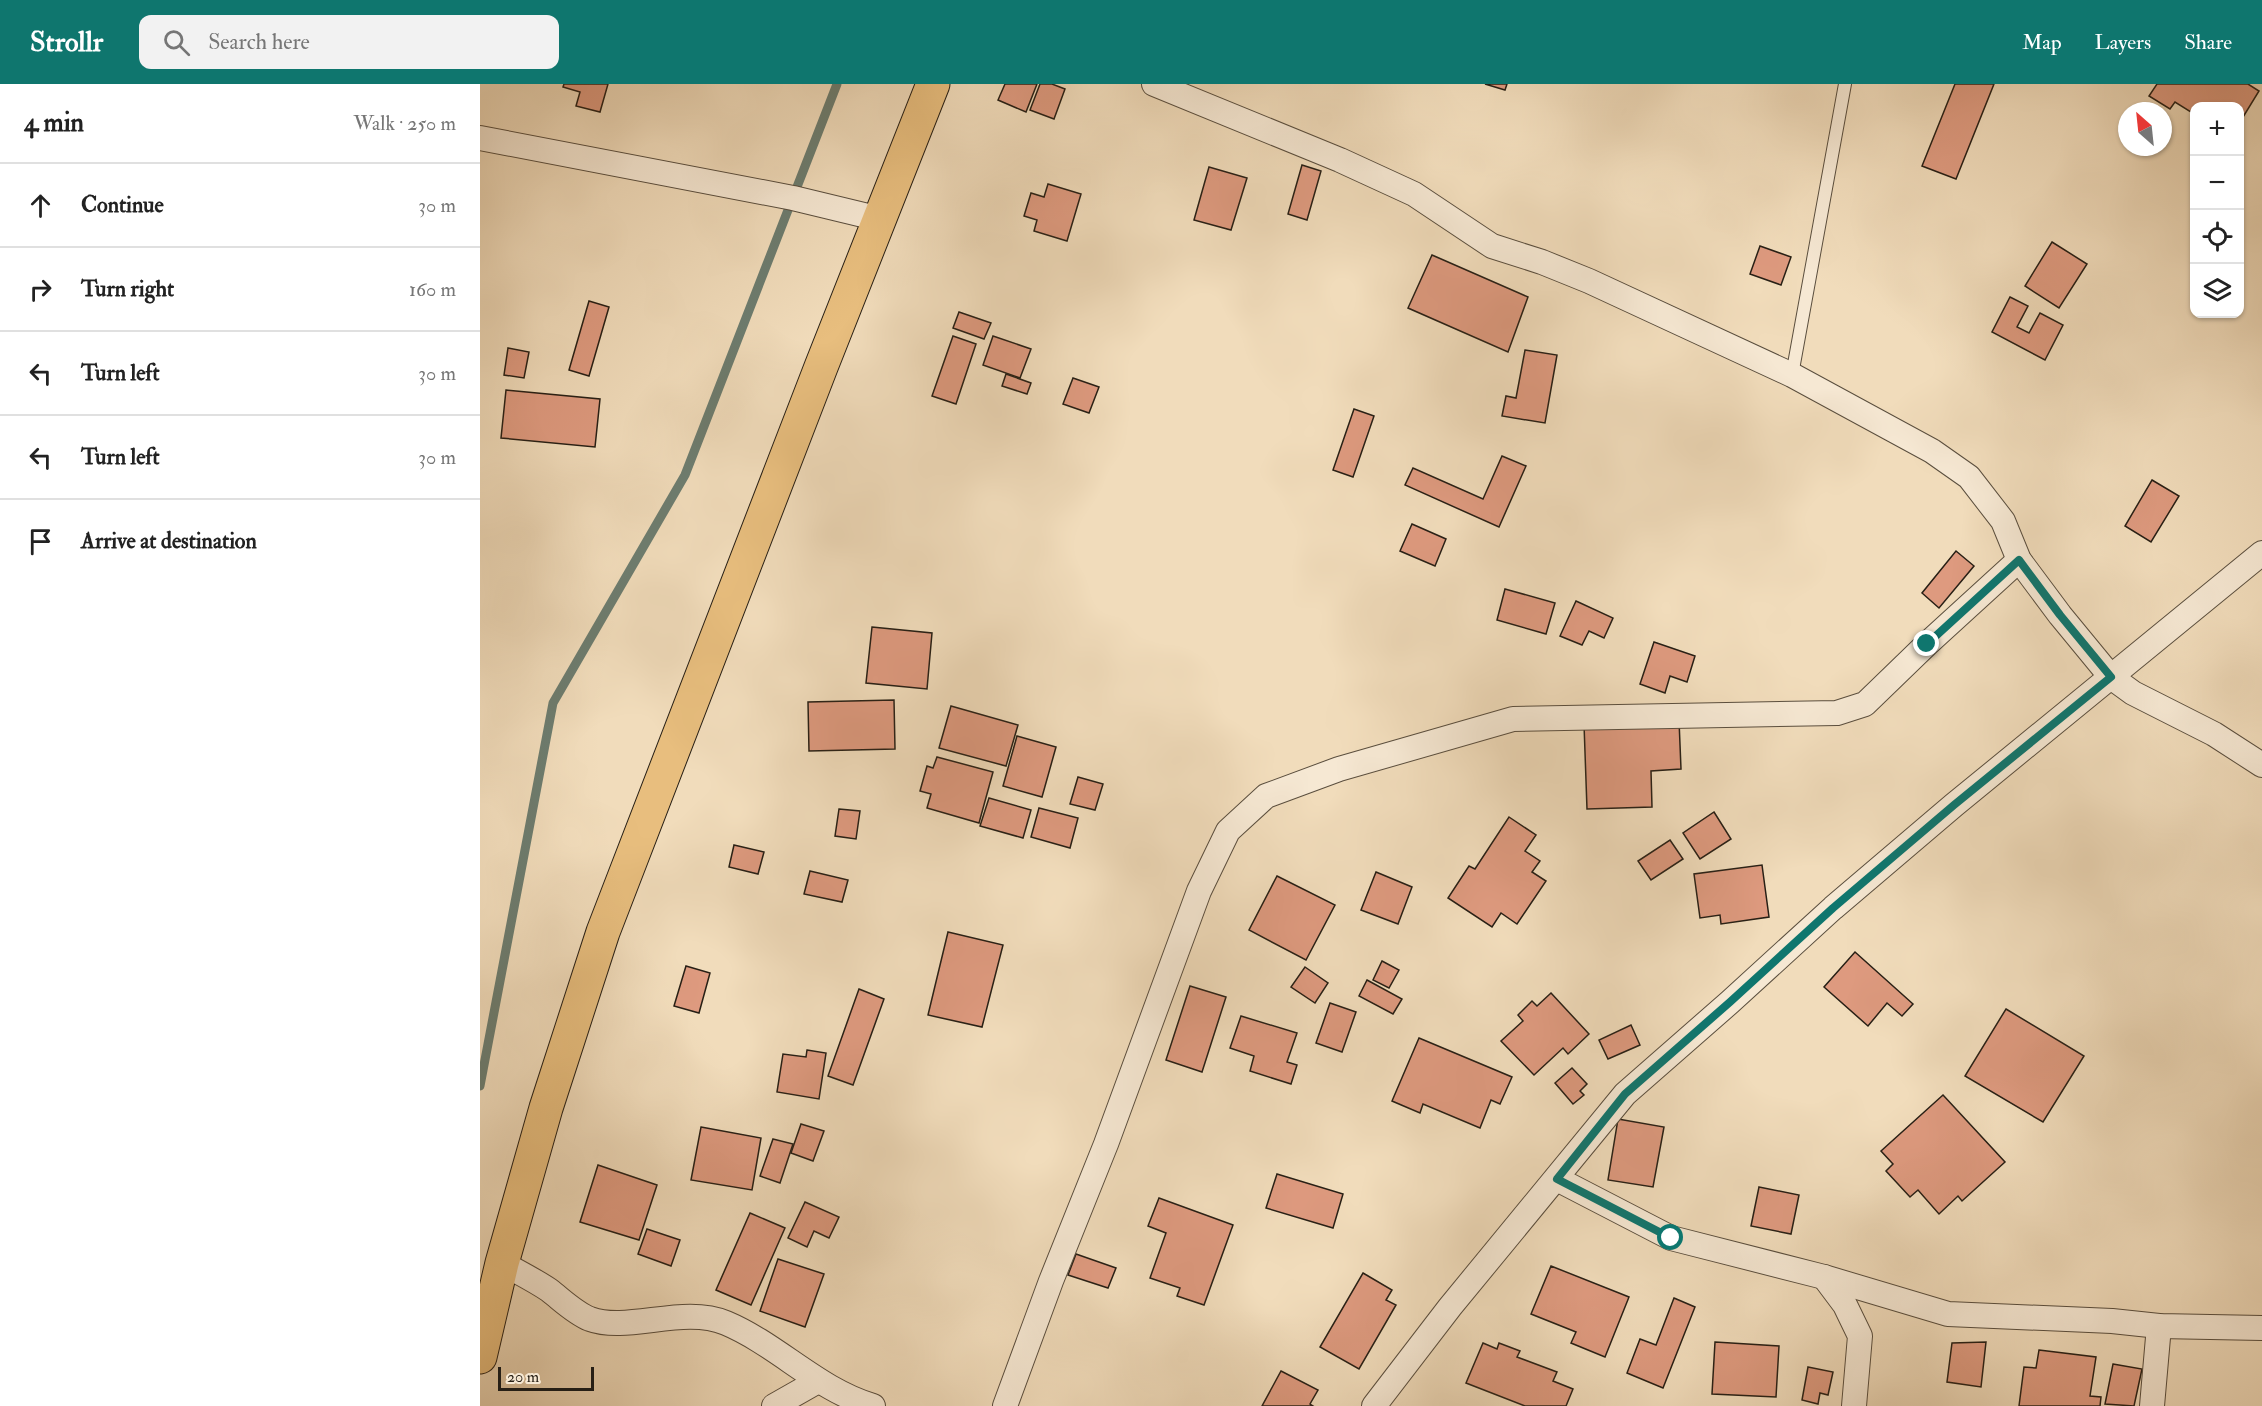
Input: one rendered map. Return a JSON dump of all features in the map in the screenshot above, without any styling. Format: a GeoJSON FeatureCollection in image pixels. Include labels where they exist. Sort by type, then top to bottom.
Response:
{"type":"FeatureCollection","features":[{"type":"Feature","properties":{"kind":"main road"},"geometry":{"type":"LineString","coordinates":[[480,1357],[502,1263],[546,1108],[603,932],[933,84]]}},
{"type":"Feature","properties":{"kind":"street"},"geometry":{"type":"LineString","coordinates":[[1154,84],[1340,160],[1414,194],[1492,246],[1542,262],[1589,281],[1792,375],[1932,451],[1969,477],[2003,521],[2019,560],[2111,677],[2133,693],[2214,734],[2262,765]]}},
{"type":"Feature","properties":{"kind":"street"},"geometry":{"type":"LineString","coordinates":[[480,138],[793,198],[880,219]]}},
{"type":"Feature","properties":{"kind":"street"},"geometry":{"type":"LineString","coordinates":[[1374,1406],[1450,1307],[1625,1094],[1954,805],[2262,553]]}},
{"type":"Feature","properties":{"kind":"street"},"geometry":{"type":"LineString","coordinates":[[1005,1406],[1051,1281],[1106,1144],[1199,891],[1228,831],[1266,796],[1339,769],[1513,719],[1837,713],[1865,704],[2019,560]]}},
{"type":"Feature","properties":{"kind":"street"},"geometry":{"type":"LineString","coordinates":[[1557,1179],[1671,1238],[1824,1277],[1948,1314],[2112,1321],[2159,1326],[2262,1328]]}},
{"type":"Feature","properties":{"kind":"street"},"geometry":{"type":"LineString","coordinates":[[502,1263],[548,1289],[591,1319],[618,1323],[670,1317],[704,1318],[724,1322],[749,1335],[818,1381],[861,1403],[873,1406]]}},
{"type":"Feature","properties":{"kind":"street"},"geometry":{"type":"LineString","coordinates":[[1824,1277],[1845,1305],[1860,1336],[1854,1406]]}},
{"type":"Feature","properties":{"kind":"street"},"geometry":{"type":"LineString","coordinates":[[2152,1406],[2159,1326]]}},
{"type":"Feature","properties":{"kind":"street"},"geometry":{"type":"LineString","coordinates":[[774,1406],[818,1381]]}},
{"type":"Feature","properties":{"kind":"lane"},"geometry":{"type":"LineString","coordinates":[[1792,375],[1845,84]]}},
{"type":"Feature","properties":{"kind":"building"},"geometry":{"type":"Polygon","coordinates":[[[564,84],[608,84],[600,112],[576,106],[580,92],[563,87],[564,84]]]}},
{"type":"Feature","properties":{"kind":"building"},"geometry":{"type":"Polygon","coordinates":[[[1005,84],[1037,84],[1026,112],[998,100],[1005,84]]]}},
{"type":"Feature","properties":{"kind":"building"},"geometry":{"type":"Polygon","coordinates":[[[1040,84],[1052,84],[1065,89],[1054,119],[1030,110],[1040,84]]]}},
{"type":"Feature","properties":{"kind":"building"},"geometry":{"type":"Polygon","coordinates":[[[1485,84],[1507,84],[1505,90],[1485,84]]]}},
{"type":"Feature","properties":{"kind":"building"},"geometry":{"type":"Polygon","coordinates":[[[1955,84],[1994,84],[1956,179],[1922,166],[1955,84]]]}},
{"type":"Feature","properties":{"kind":"building"},"geometry":{"type":"Polygon","coordinates":[[[2157,84],[2248,84],[2259,91],[2244,115],[2244,102],[2190,102],[2190,111],[2175,102],[2172,106],[2172,102],[2159,102],[2149,96],[2157,84]]]}},
{"type":"Feature","properties":{"kind":"building"},"geometry":{"type":"Polygon","coordinates":[[[1302,165],[1321,171],[1307,220],[1288,214],[1302,165]]]}},
{"type":"Feature","properties":{"kind":"building"},"geometry":{"type":"Polygon","coordinates":[[[1209,167],[1247,178],[1231,230],[1194,220],[1209,167]]]}},
{"type":"Feature","properties":{"kind":"building"},"geometry":{"type":"Polygon","coordinates":[[[1048,184],[1081,194],[1067,241],[1034,231],[1037,220],[1024,216],[1031,193],[1044,197],[1048,184]]]}},
{"type":"Feature","properties":{"kind":"building"},"geometry":{"type":"Polygon","coordinates":[[[2052,242],[2087,264],[2059,308],[2025,286],[2052,242]]]}},
{"type":"Feature","properties":{"kind":"building"},"geometry":{"type":"Polygon","coordinates":[[[1760,246],[1791,257],[1781,285],[1750,274],[1760,246]]]}},
{"type":"Feature","properties":{"kind":"building"},"geometry":{"type":"Polygon","coordinates":[[[1432,255],[1528,297],[1508,352],[1408,308],[1432,255]]]}},
{"type":"Feature","properties":{"kind":"building"},"geometry":{"type":"Polygon","coordinates":[[[2010,297],[2028,306],[2017,327],[2029,333],[2040,313],[2063,325],[2045,360],[1992,332],[2010,297]]]}},
{"type":"Feature","properties":{"kind":"building"},"geometry":{"type":"Polygon","coordinates":[[[589,301],[609,307],[589,376],[569,370],[589,301]]]}},
{"type":"Feature","properties":{"kind":"building"},"geometry":{"type":"Polygon","coordinates":[[[959,312],[991,323],[984,339],[953,328],[959,312]]]}},
{"type":"Feature","properties":{"kind":"building"},"geometry":{"type":"Polygon","coordinates":[[[953,336],[976,344],[956,404],[932,396],[953,336]]]}},
{"type":"Feature","properties":{"kind":"building"},"geometry":{"type":"Polygon","coordinates":[[[993,336],[1031,349],[1020,378],[983,365],[993,336]]]}},
{"type":"Feature","properties":{"kind":"building"},"geometry":{"type":"Polygon","coordinates":[[[508,348],[529,352],[524,378],[504,375],[508,348]]]}},
{"type":"Feature","properties":{"kind":"building"},"geometry":{"type":"Polygon","coordinates":[[[1525,350],[1557,355],[1545,423],[1502,416],[1506,396],[1516,398],[1525,350]]]}},
{"type":"Feature","properties":{"kind":"building"},"geometry":{"type":"Polygon","coordinates":[[[1006,374],[1031,383],[1027,394],[1002,386],[1006,374]]]}},
{"type":"Feature","properties":{"kind":"building"},"geometry":{"type":"Polygon","coordinates":[[[1073,378],[1099,387],[1089,413],[1063,404],[1073,378]]]}},
{"type":"Feature","properties":{"kind":"building"},"geometry":{"type":"Polygon","coordinates":[[[506,390],[600,399],[595,447],[501,438],[506,390]]]}},
{"type":"Feature","properties":{"kind":"building"},"geometry":{"type":"Polygon","coordinates":[[[1354,409],[1374,416],[1353,477],[1333,470],[1354,409]]]}},
{"type":"Feature","properties":{"kind":"building"},"geometry":{"type":"Polygon","coordinates":[[[1502,456],[1526,466],[1499,527],[1405,485],[1413,468],[1483,499],[1502,456]]]}},
{"type":"Feature","properties":{"kind":"building"},"geometry":{"type":"Polygon","coordinates":[[[2152,480],[2179,496],[2151,542],[2125,526],[2152,480]]]}},
{"type":"Feature","properties":{"kind":"building"},"geometry":{"type":"Polygon","coordinates":[[[1412,524],[1446,539],[1435,566],[1400,551],[1412,524]]]}},
{"type":"Feature","properties":{"kind":"building"},"geometry":{"type":"Polygon","coordinates":[[[1956,551],[1974,566],[1939,608],[1922,593],[1956,551]]]}},
{"type":"Feature","properties":{"kind":"building"},"geometry":{"type":"Polygon","coordinates":[[[1505,589],[1555,603],[1546,634],[1497,620],[1505,589]]]}},
{"type":"Feature","properties":{"kind":"building"},"geometry":{"type":"Polygon","coordinates":[[[1576,601],[1613,618],[1604,638],[1589,631],[1582,645],[1560,636],[1576,601]]]}},
{"type":"Feature","properties":{"kind":"building"},"geometry":{"type":"Polygon","coordinates":[[[872,627],[932,633],[927,689],[866,683],[872,627]]]}},
{"type":"Feature","properties":{"kind":"building"},"geometry":{"type":"Polygon","coordinates":[[[1654,642],[1695,656],[1687,682],[1670,676],[1665,693],[1640,684],[1654,642]]]}},
{"type":"Feature","properties":{"kind":"building"},"geometry":{"type":"Polygon","coordinates":[[[894,700],[895,749],[809,751],[808,702],[894,700]]]}},
{"type":"Feature","properties":{"kind":"building"},"geometry":{"type":"Polygon","coordinates":[[[951,706],[1018,725],[1006,766],[939,748],[951,706]]]}},
{"type":"Feature","properties":{"kind":"building"},"geometry":{"type":"Polygon","coordinates":[[[1679,720],[1681,769],[1651,771],[1652,807],[1587,809],[1584,724],[1679,720]]]}},
{"type":"Feature","properties":{"kind":"building"},"geometry":{"type":"Polygon","coordinates":[[[1017,736],[1056,747],[1042,797],[1003,786],[1017,736]]]}},
{"type":"Feature","properties":{"kind":"building"},"geometry":{"type":"Polygon","coordinates":[[[937,757],[993,772],[979,823],[927,808],[931,794],[920,791],[927,766],[933,768],[937,757]]]}},
{"type":"Feature","properties":{"kind":"building"},"geometry":{"type":"Polygon","coordinates":[[[1078,777],[1103,784],[1095,810],[1070,804],[1078,777]]]}},
{"type":"Feature","properties":{"kind":"building"},"geometry":{"type":"Polygon","coordinates":[[[989,798],[1031,810],[1023,838],[980,826],[989,798]]]}},
{"type":"Feature","properties":{"kind":"building"},"geometry":{"type":"Polygon","coordinates":[[[1039,808],[1078,818],[1070,848],[1031,837],[1039,808]]]}},
{"type":"Feature","properties":{"kind":"building"},"geometry":{"type":"Polygon","coordinates":[[[839,809],[860,811],[856,839],[835,836],[839,809]]]}},
{"type":"Feature","properties":{"kind":"building"},"geometry":{"type":"Polygon","coordinates":[[[1714,812],[1731,839],[1700,859],[1683,833],[1714,812]]]}},
{"type":"Feature","properties":{"kind":"building"},"geometry":{"type":"Polygon","coordinates":[[[1509,817],[1536,835],[1525,851],[1540,861],[1532,872],[1546,881],[1517,924],[1501,913],[1492,927],[1448,898],[1469,866],[1475,869],[1509,817]]]}},
{"type":"Feature","properties":{"kind":"building"},"geometry":{"type":"Polygon","coordinates":[[[1670,840],[1683,859],[1651,880],[1638,861],[1670,840]]]}},
{"type":"Feature","properties":{"kind":"building"},"geometry":{"type":"Polygon","coordinates":[[[734,845],[764,852],[758,874],[729,867],[734,845]]]}},
{"type":"Feature","properties":{"kind":"building"},"geometry":{"type":"Polygon","coordinates":[[[1762,865],[1769,917],[1721,924],[1720,915],[1700,918],[1694,874],[1762,865]]]}},
{"type":"Feature","properties":{"kind":"building"},"geometry":{"type":"Polygon","coordinates":[[[810,871],[848,880],[842,902],[804,894],[810,871]]]}},
{"type":"Feature","properties":{"kind":"building"},"geometry":{"type":"Polygon","coordinates":[[[1376,872],[1412,887],[1398,924],[1361,910],[1376,872]]]}},
{"type":"Feature","properties":{"kind":"building"},"geometry":{"type":"Polygon","coordinates":[[[1277,876],[1335,905],[1306,960],[1249,930],[1277,876]]]}},
{"type":"Feature","properties":{"kind":"building"},"geometry":{"type":"Polygon","coordinates":[[[948,932],[1003,945],[982,1027],[928,1015],[948,932]]]}},
{"type":"Feature","properties":{"kind":"building"},"geometry":{"type":"Polygon","coordinates":[[[1855,952],[1913,1004],[1902,1016],[1887,1003],[1868,1026],[1824,987],[1855,952]]]}},
{"type":"Feature","properties":{"kind":"building"},"geometry":{"type":"Polygon","coordinates":[[[1382,961],[1399,970],[1389,988],[1373,980],[1382,961]]]}},
{"type":"Feature","properties":{"kind":"building"},"geometry":{"type":"Polygon","coordinates":[[[686,966],[710,973],[699,1013],[674,1006],[686,966]]]}},
{"type":"Feature","properties":{"kind":"building"},"geometry":{"type":"Polygon","coordinates":[[[1305,967],[1328,983],[1315,1003],[1291,987],[1305,967]]]}},
{"type":"Feature","properties":{"kind":"building"},"geometry":{"type":"Polygon","coordinates":[[[1367,980],[1402,999],[1393,1014],[1359,996],[1367,980]]]}},
{"type":"Feature","properties":{"kind":"building"},"geometry":{"type":"Polygon","coordinates":[[[1190,986],[1226,997],[1202,1072],[1166,1060],[1190,986]]]}},
{"type":"Feature","properties":{"kind":"building"},"geometry":{"type":"Polygon","coordinates":[[[859,989],[884,999],[853,1085],[828,1076],[859,989]]]}},
{"type":"Feature","properties":{"kind":"building"},"geometry":{"type":"Polygon","coordinates":[[[1551,993],[1589,1034],[1568,1054],[1563,1048],[1534,1075],[1501,1041],[1523,1021],[1518,1015],[1532,1001],[1537,1006],[1551,993]]]}},
{"type":"Feature","properties":{"kind":"building"},"geometry":{"type":"Polygon","coordinates":[[[1330,1003],[1356,1012],[1342,1052],[1316,1043],[1330,1003]]]}},
{"type":"Feature","properties":{"kind":"building"},"geometry":{"type":"Polygon","coordinates":[[[2006,1009],[2084,1056],[2043,1122],[1965,1076],[2006,1009]]]}},
{"type":"Feature","properties":{"kind":"building"},"geometry":{"type":"Polygon","coordinates":[[[1241,1016],[1297,1033],[1287,1062],[1297,1065],[1291,1084],[1250,1071],[1254,1056],[1230,1048],[1241,1016]]]}},
{"type":"Feature","properties":{"kind":"building"},"geometry":{"type":"Polygon","coordinates":[[[1631,1025],[1640,1045],[1608,1059],[1599,1040],[1631,1025]]]}},
{"type":"Feature","properties":{"kind":"building"},"geometry":{"type":"Polygon","coordinates":[[[1419,1038],[1512,1077],[1500,1104],[1491,1100],[1480,1128],[1423,1104],[1420,1113],[1392,1101],[1419,1038]]]}},
{"type":"Feature","properties":{"kind":"building"},"geometry":{"type":"Polygon","coordinates":[[[807,1050],[826,1053],[819,1099],[777,1092],[783,1054],[806,1057],[807,1050]]]}},
{"type":"Feature","properties":{"kind":"building"},"geometry":{"type":"Polygon","coordinates":[[[1572,1068],[1587,1084],[1580,1091],[1584,1095],[1573,1104],[1555,1083],[1572,1068]]]}},
{"type":"Feature","properties":{"kind":"building"},"geometry":{"type":"Polygon","coordinates":[[[1943,1095],[2005,1162],[1962,1201],[1958,1196],[1939,1214],[1918,1190],[1910,1197],[1886,1171],[1893,1164],[1881,1151],[1943,1095]]]}},
{"type":"Feature","properties":{"kind":"building"},"geometry":{"type":"Polygon","coordinates":[[[1618,1119],[1664,1127],[1653,1187],[1608,1180],[1618,1119]]]}},
{"type":"Feature","properties":{"kind":"building"},"geometry":{"type":"Polygon","coordinates":[[[801,1124],[824,1131],[813,1161],[791,1153],[801,1124]]]}},
{"type":"Feature","properties":{"kind":"building"},"geometry":{"type":"Polygon","coordinates":[[[701,1127],[761,1138],[752,1190],[691,1180],[701,1127]]]}},
{"type":"Feature","properties":{"kind":"building"},"geometry":{"type":"Polygon","coordinates":[[[773,1139],[793,1144],[780,1183],[760,1176],[773,1139]]]}},
{"type":"Feature","properties":{"kind":"building"},"geometry":{"type":"Polygon","coordinates":[[[598,1165],[657,1185],[639,1240],[580,1222],[598,1165]]]}},
{"type":"Feature","properties":{"kind":"building"},"geometry":{"type":"Polygon","coordinates":[[[1277,1174],[1343,1194],[1333,1228],[1266,1208],[1277,1174]]]}},
{"type":"Feature","properties":{"kind":"building"},"geometry":{"type":"Polygon","coordinates":[[[1759,1187],[1799,1195],[1791,1234],[1751,1226],[1759,1187]]]}},
{"type":"Feature","properties":{"kind":"building"},"geometry":{"type":"Polygon","coordinates":[[[1159,1198],[1233,1225],[1204,1305],[1177,1296],[1180,1288],[1150,1278],[1166,1233],[1148,1226],[1159,1198]]]}},
{"type":"Feature","properties":{"kind":"building"},"geometry":{"type":"Polygon","coordinates":[[[805,1202],[839,1217],[829,1238],[814,1231],[807,1247],[788,1238],[805,1202]]]}},
{"type":"Feature","properties":{"kind":"building"},"geometry":{"type":"Polygon","coordinates":[[[750,1213],[785,1228],[751,1305],[716,1290],[750,1213]]]}},
{"type":"Feature","properties":{"kind":"building"},"geometry":{"type":"Polygon","coordinates":[[[647,1229],[680,1240],[671,1266],[638,1254],[647,1229]]]}},
{"type":"Feature","properties":{"kind":"building"},"geometry":{"type":"Polygon","coordinates":[[[1076,1254],[1116,1268],[1108,1288],[1068,1275],[1076,1254]]]}},
{"type":"Feature","properties":{"kind":"building"},"geometry":{"type":"Polygon","coordinates":[[[778,1259],[824,1274],[805,1327],[760,1311],[778,1259]]]}},
{"type":"Feature","properties":{"kind":"building"},"geometry":{"type":"Polygon","coordinates":[[[1551,1266],[1629,1297],[1605,1357],[1571,1343],[1576,1332],[1531,1314],[1551,1266]]]}},
{"type":"Feature","properties":{"kind":"building"},"geometry":{"type":"Polygon","coordinates":[[[1363,1273],[1392,1290],[1386,1300],[1396,1305],[1359,1369],[1320,1347],[1363,1273]]]}},
{"type":"Feature","properties":{"kind":"building"},"geometry":{"type":"Polygon","coordinates":[[[1674,1298],[1695,1307],[1663,1388],[1627,1373],[1640,1339],[1656,1345],[1674,1298]]]}},
{"type":"Feature","properties":{"kind":"building"},"geometry":{"type":"Polygon","coordinates":[[[1715,1342],[1779,1346],[1776,1397],[1712,1394],[1715,1342]]]}},
{"type":"Feature","properties":{"kind":"building"},"geometry":{"type":"Polygon","coordinates":[[[1986,1342],[1981,1387],[1947,1382],[1952,1343],[1986,1342]]]}},
{"type":"Feature","properties":{"kind":"building"},"geometry":{"type":"Polygon","coordinates":[[[1483,1343],[1497,1349],[1499,1343],[1520,1351],[1517,1357],[1557,1372],[1553,1381],[1573,1389],[1566,1406],[1525,1406],[1466,1383],[1483,1343]]]}},
{"type":"Feature","properties":{"kind":"building"},"geometry":{"type":"Polygon","coordinates":[[[2039,1350],[2096,1357],[2090,1396],[2101,1397],[2100,1406],[2019,1406],[2024,1367],[2036,1368],[2039,1350]]]}},
{"type":"Feature","properties":{"kind":"building"},"geometry":{"type":"Polygon","coordinates":[[[2113,1364],[2142,1369],[2134,1406],[2105,1404],[2113,1364]]]}},
{"type":"Feature","properties":{"kind":"building"},"geometry":{"type":"Polygon","coordinates":[[[1808,1367],[1833,1372],[1828,1395],[1820,1393],[1818,1404],[1802,1400],[1808,1367]]]}},
{"type":"Feature","properties":{"kind":"building"},"geometry":{"type":"Polygon","coordinates":[[[1281,1371],[1318,1390],[1310,1404],[1313,1406],[1262,1406],[1281,1371]]]}},
{"type":"Feature","properties":{"kind":"waterway"},"geometry":{"type":"LineString","coordinates":[[480,1086],[553,703],[685,475],[837,84]]}},
{"type":"Feature","properties":{"kind":"route"},"geometry":{"type":"LineString","coordinates":[[1671,1238],[1557,1179],[1625,1094],[1833,908],[1954,805],[2111,677],[2019,560],[1927,644]]}}]}
